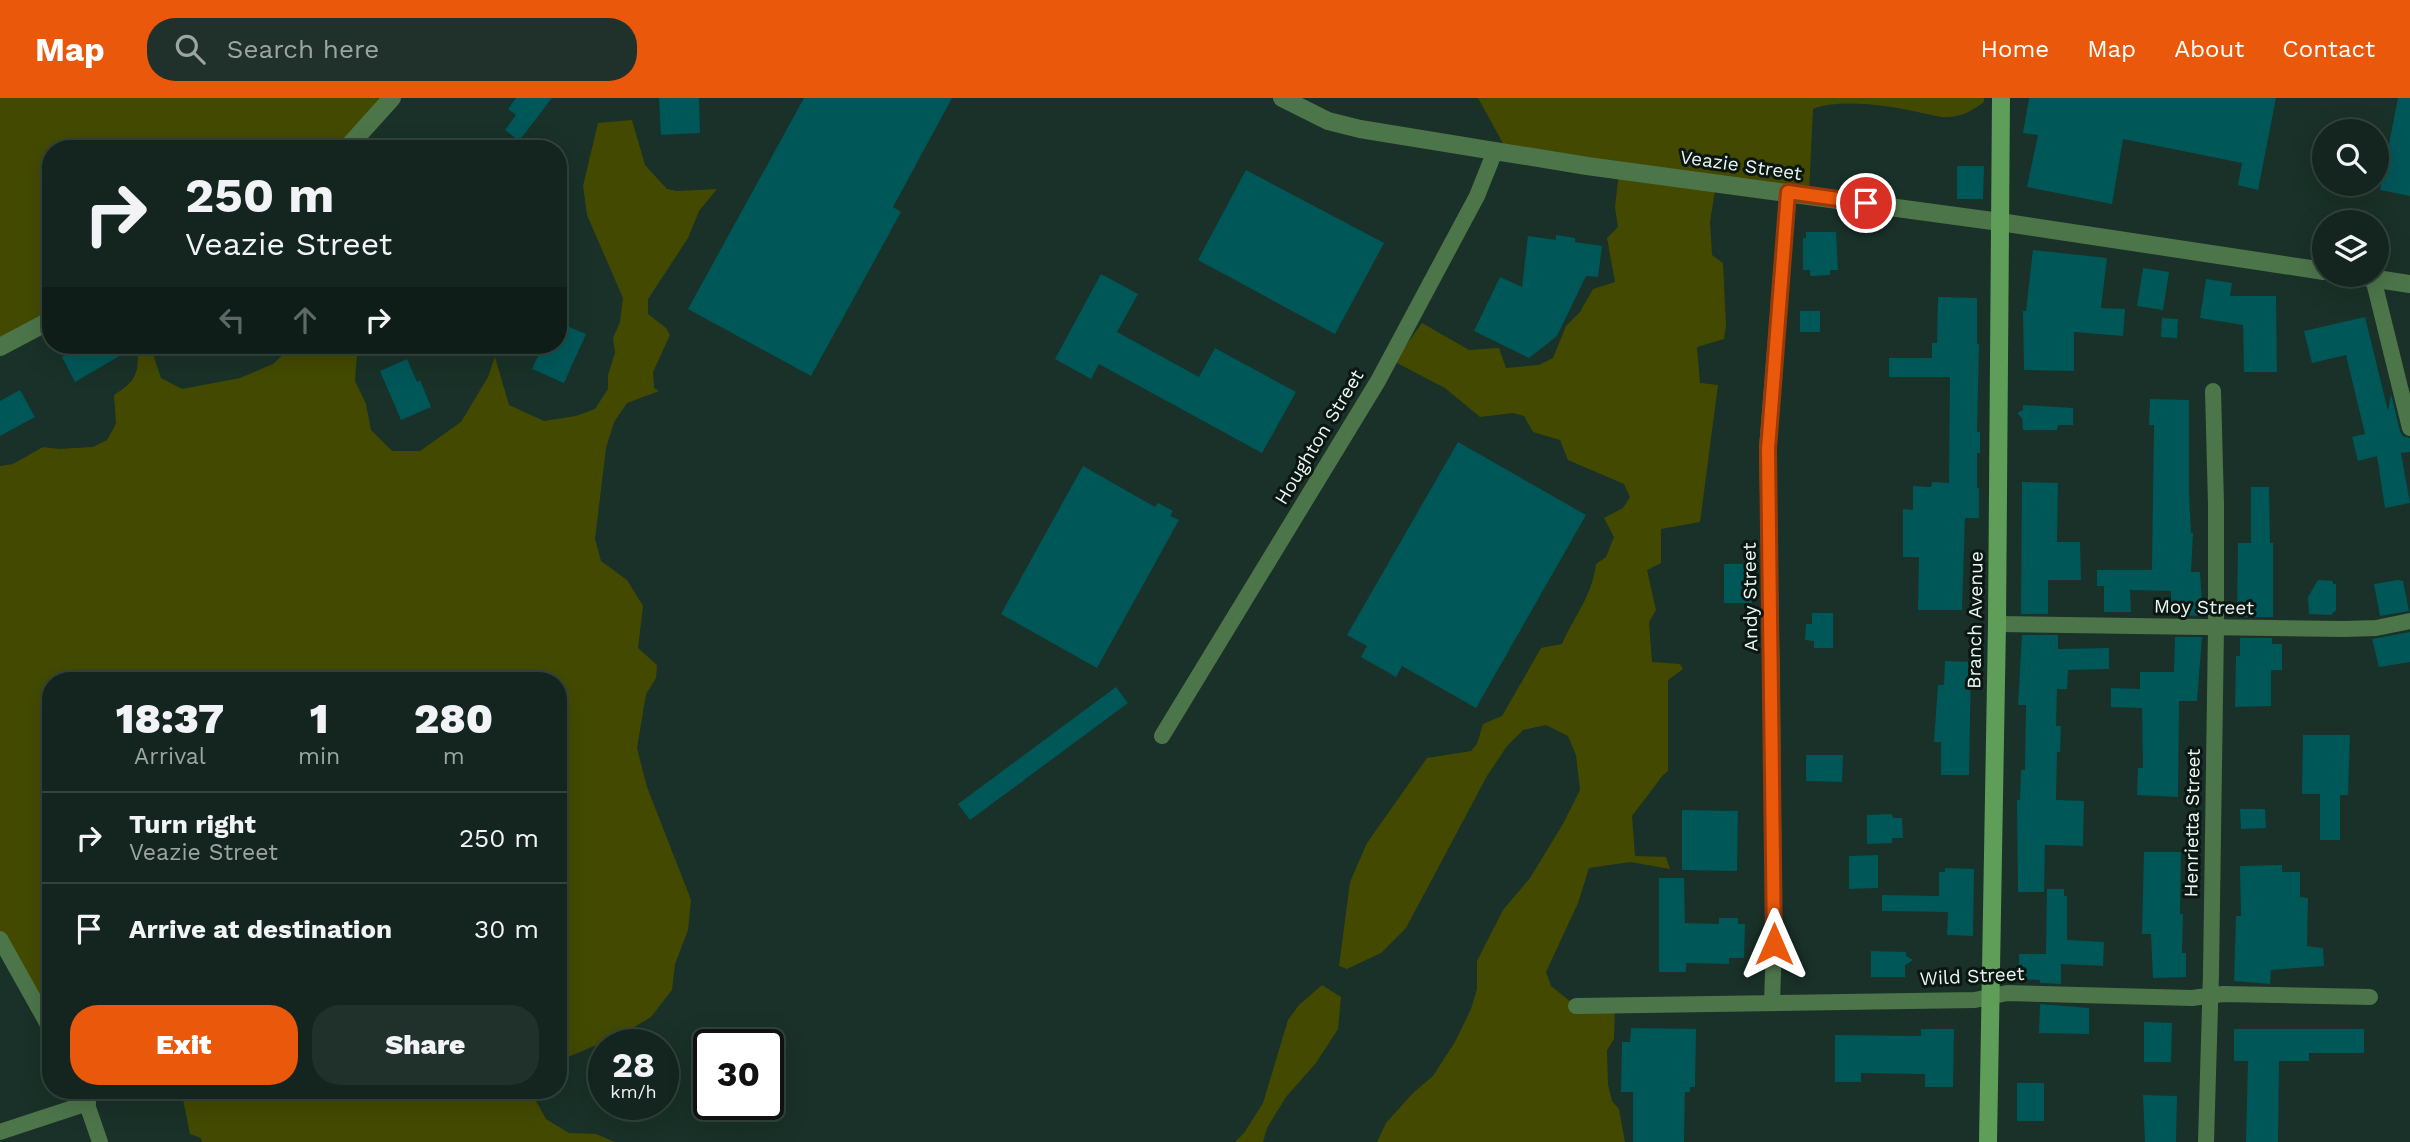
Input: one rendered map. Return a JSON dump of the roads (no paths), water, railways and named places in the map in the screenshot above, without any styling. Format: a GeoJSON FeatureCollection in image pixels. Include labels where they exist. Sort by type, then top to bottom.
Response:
{"type":"FeatureCollection","features":[{"type":"Feature","properties":{"kind":"main road","name":"Branch Avenue"},"geometry":{"type":"LineString","coordinates":[[1989,1142],[2001,98]]}},
{"type":"Feature","properties":{"kind":"street"},"geometry":{"type":"LineString","coordinates":[[354,140],[392,98]]}},
{"type":"Feature","properties":{"kind":"street","name":"Veazie Street"},"geometry":{"type":"LineString","coordinates":[[1282,98],[1328,121],[1360,129],[1587,166],[2000,222],[2312,269]]}},
{"type":"Feature","properties":{"kind":"street","name":"Houghton Street"},"geometry":{"type":"LineString","coordinates":[[1162,736],[1378,381],[1477,196],[1495,151]]}},
{"type":"Feature","properties":{"kind":"street","name":"Andy Street"},"geometry":{"type":"LineString","coordinates":[[1772,1002],[1774,944],[1768,449],[1788,192]]}},
{"type":"Feature","properties":{"kind":"street"},"geometry":{"type":"LineString","coordinates":[[2389,281],[2410,284]]}},
{"type":"Feature","properties":{"kind":"street"},"geometry":{"type":"LineString","coordinates":[[2374,287],[2410,428]]}},
{"type":"Feature","properties":{"kind":"street"},"geometry":{"type":"LineString","coordinates":[[0,346],[42,325]]}},
{"type":"Feature","properties":{"kind":"street","name":"Henrietta Street"},"geometry":{"type":"LineString","coordinates":[[2206,1142],[2216,628],[2213,391]]}},
{"type":"Feature","properties":{"kind":"street","name":"Moy Street"},"geometry":{"type":"LineString","coordinates":[[1997,624],[2376,628],[2410,621]]}},
{"type":"Feature","properties":{"kind":"street"},"geometry":{"type":"LineString","coordinates":[[0,939],[42,1014]]}},
{"type":"Feature","properties":{"kind":"street","name":"Wild Street"},"geometry":{"type":"LineString","coordinates":[[1576,1006],[1975,1000],[2007,993],[2192,998],[2370,998]]}},
{"type":"Feature","properties":{"kind":"street"},"geometry":{"type":"LineString","coordinates":[[0,1132],[80,1099]]}},
{"type":"Feature","properties":{"kind":"street"},"geometry":{"type":"LineString","coordinates":[[86,1099],[100,1142]]}}]}
